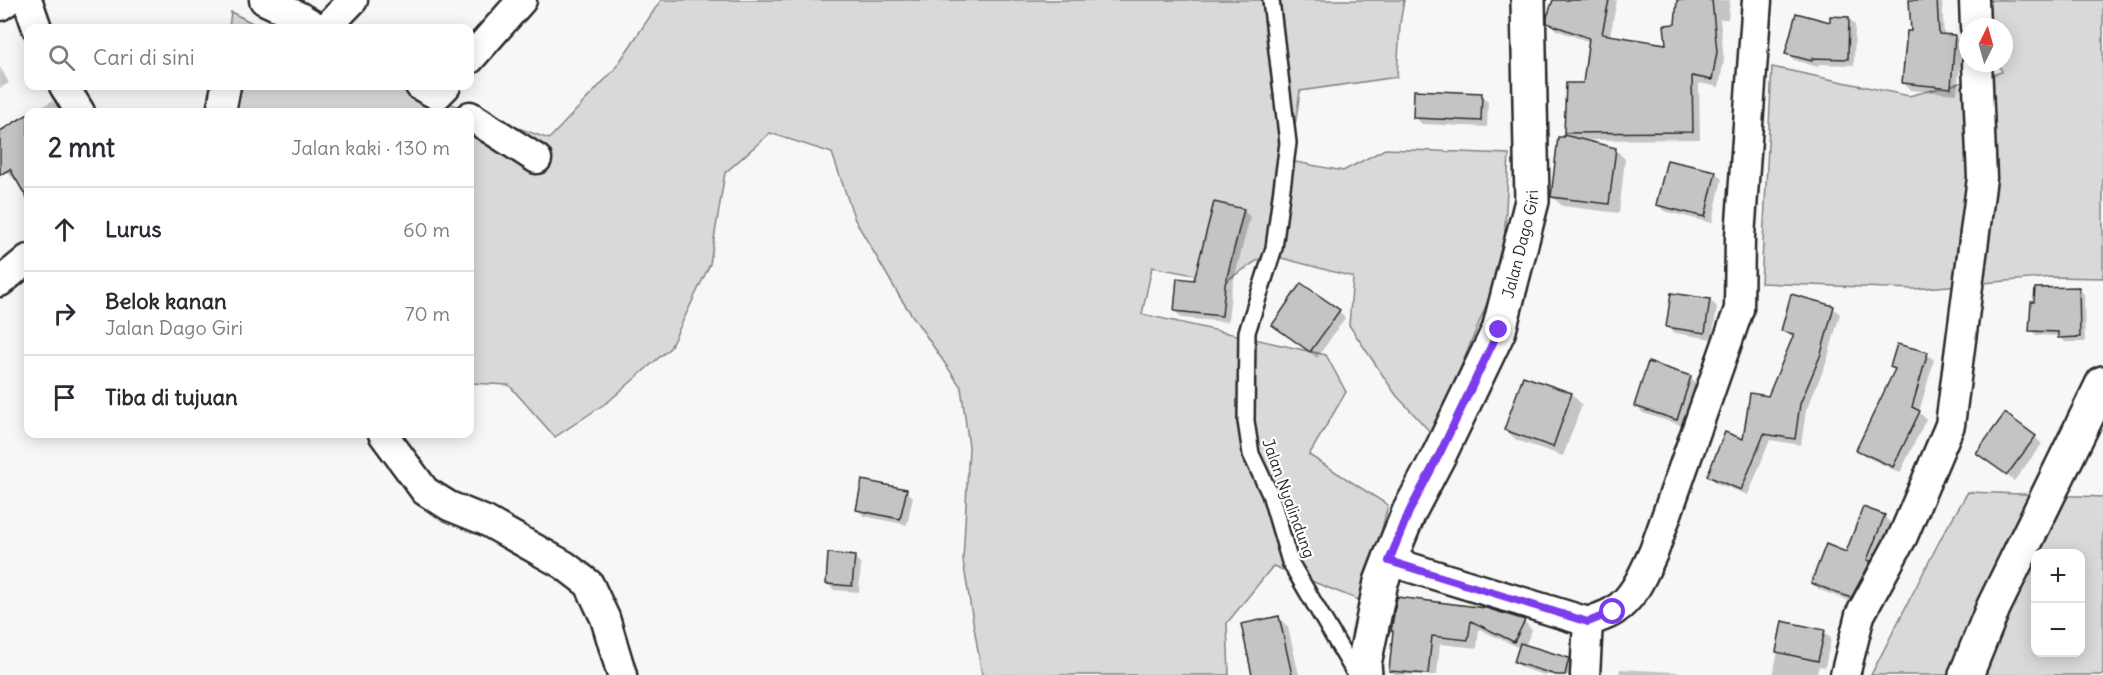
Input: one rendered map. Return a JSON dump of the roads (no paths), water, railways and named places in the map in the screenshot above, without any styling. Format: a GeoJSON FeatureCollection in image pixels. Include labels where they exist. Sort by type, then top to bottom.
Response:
{"type":"FeatureCollection","features":[{"type":"Feature","properties":{"kind":"main road","name":"Jalan Dago Giri"},"geometry":{"type":"LineString","coordinates":[[1365,675],[1364,664],[1381,582],[1409,512],[1499,330],[1532,201],[1528,0]]}},
{"type":"Feature","properties":{"kind":"main road"},"geometry":{"type":"LineString","coordinates":[[1966,675],[1993,608],[2103,383]]}},
{"type":"Feature","properties":{"kind":"street"},"geometry":{"type":"LineString","coordinates":[[264,0],[314,24]]}},
{"type":"Feature","properties":{"kind":"street"},"geometry":{"type":"LineString","coordinates":[[317,24],[353,0]]}},
{"type":"Feature","properties":{"kind":"street"},"geometry":{"type":"LineString","coordinates":[[474,54],[522,0]]}},
{"type":"Feature","properties":{"kind":"street"},"geometry":{"type":"LineString","coordinates":[[1389,561],[1588,622],[1613,612],[1626,601],[1638,585],[1654,551],[1739,309],[1740,225],[1757,0]]}},
{"type":"Feature","properties":{"kind":"street"},"geometry":{"type":"LineString","coordinates":[[1974,0],[1975,18]]}},
{"type":"Feature","properties":{"kind":"street"},"geometry":{"type":"LineString","coordinates":[[14,2],[33,24]]}},
{"type":"Feature","properties":{"kind":"street"},"geometry":{"type":"LineString","coordinates":[[1845,675],[1860,615],[1903,536],[1950,424],[1982,178],[1977,72]]}},
{"type":"Feature","properties":{"kind":"street"},"geometry":{"type":"LineString","coordinates":[[66,90],[78,108]]}},
{"type":"Feature","properties":{"kind":"street"},"geometry":{"type":"LineString","coordinates":[[223,108],[225,90]]}},
{"type":"Feature","properties":{"kind":"street"},"geometry":{"type":"LineString","coordinates":[[435,90],[459,108]]}},
{"type":"Feature","properties":{"kind":"street"},"geometry":{"type":"LineString","coordinates":[[474,119],[537,159]]}},
{"type":"Feature","properties":{"kind":"street"},"geometry":{"type":"LineString","coordinates":[[0,282],[24,262]]}},
{"type":"Feature","properties":{"kind":"street"},"geometry":{"type":"LineString","coordinates":[[386,438],[425,491],[448,506],[486,521],[564,565],[589,584],[605,618],[622,675]]}},
{"type":"Feature","properties":{"kind":"street"},"geometry":{"type":"LineString","coordinates":[[1585,675],[1588,622]]}},
{"type":"Feature","properties":{"kind":"lane","name":"Jalan Nyalindung"},"geometry":{"type":"LineString","coordinates":[[1271,0],[1288,143],[1274,248],[1247,332],[1246,421],[1251,454],[1270,494],[1290,562],[1356,675]]}}]}
